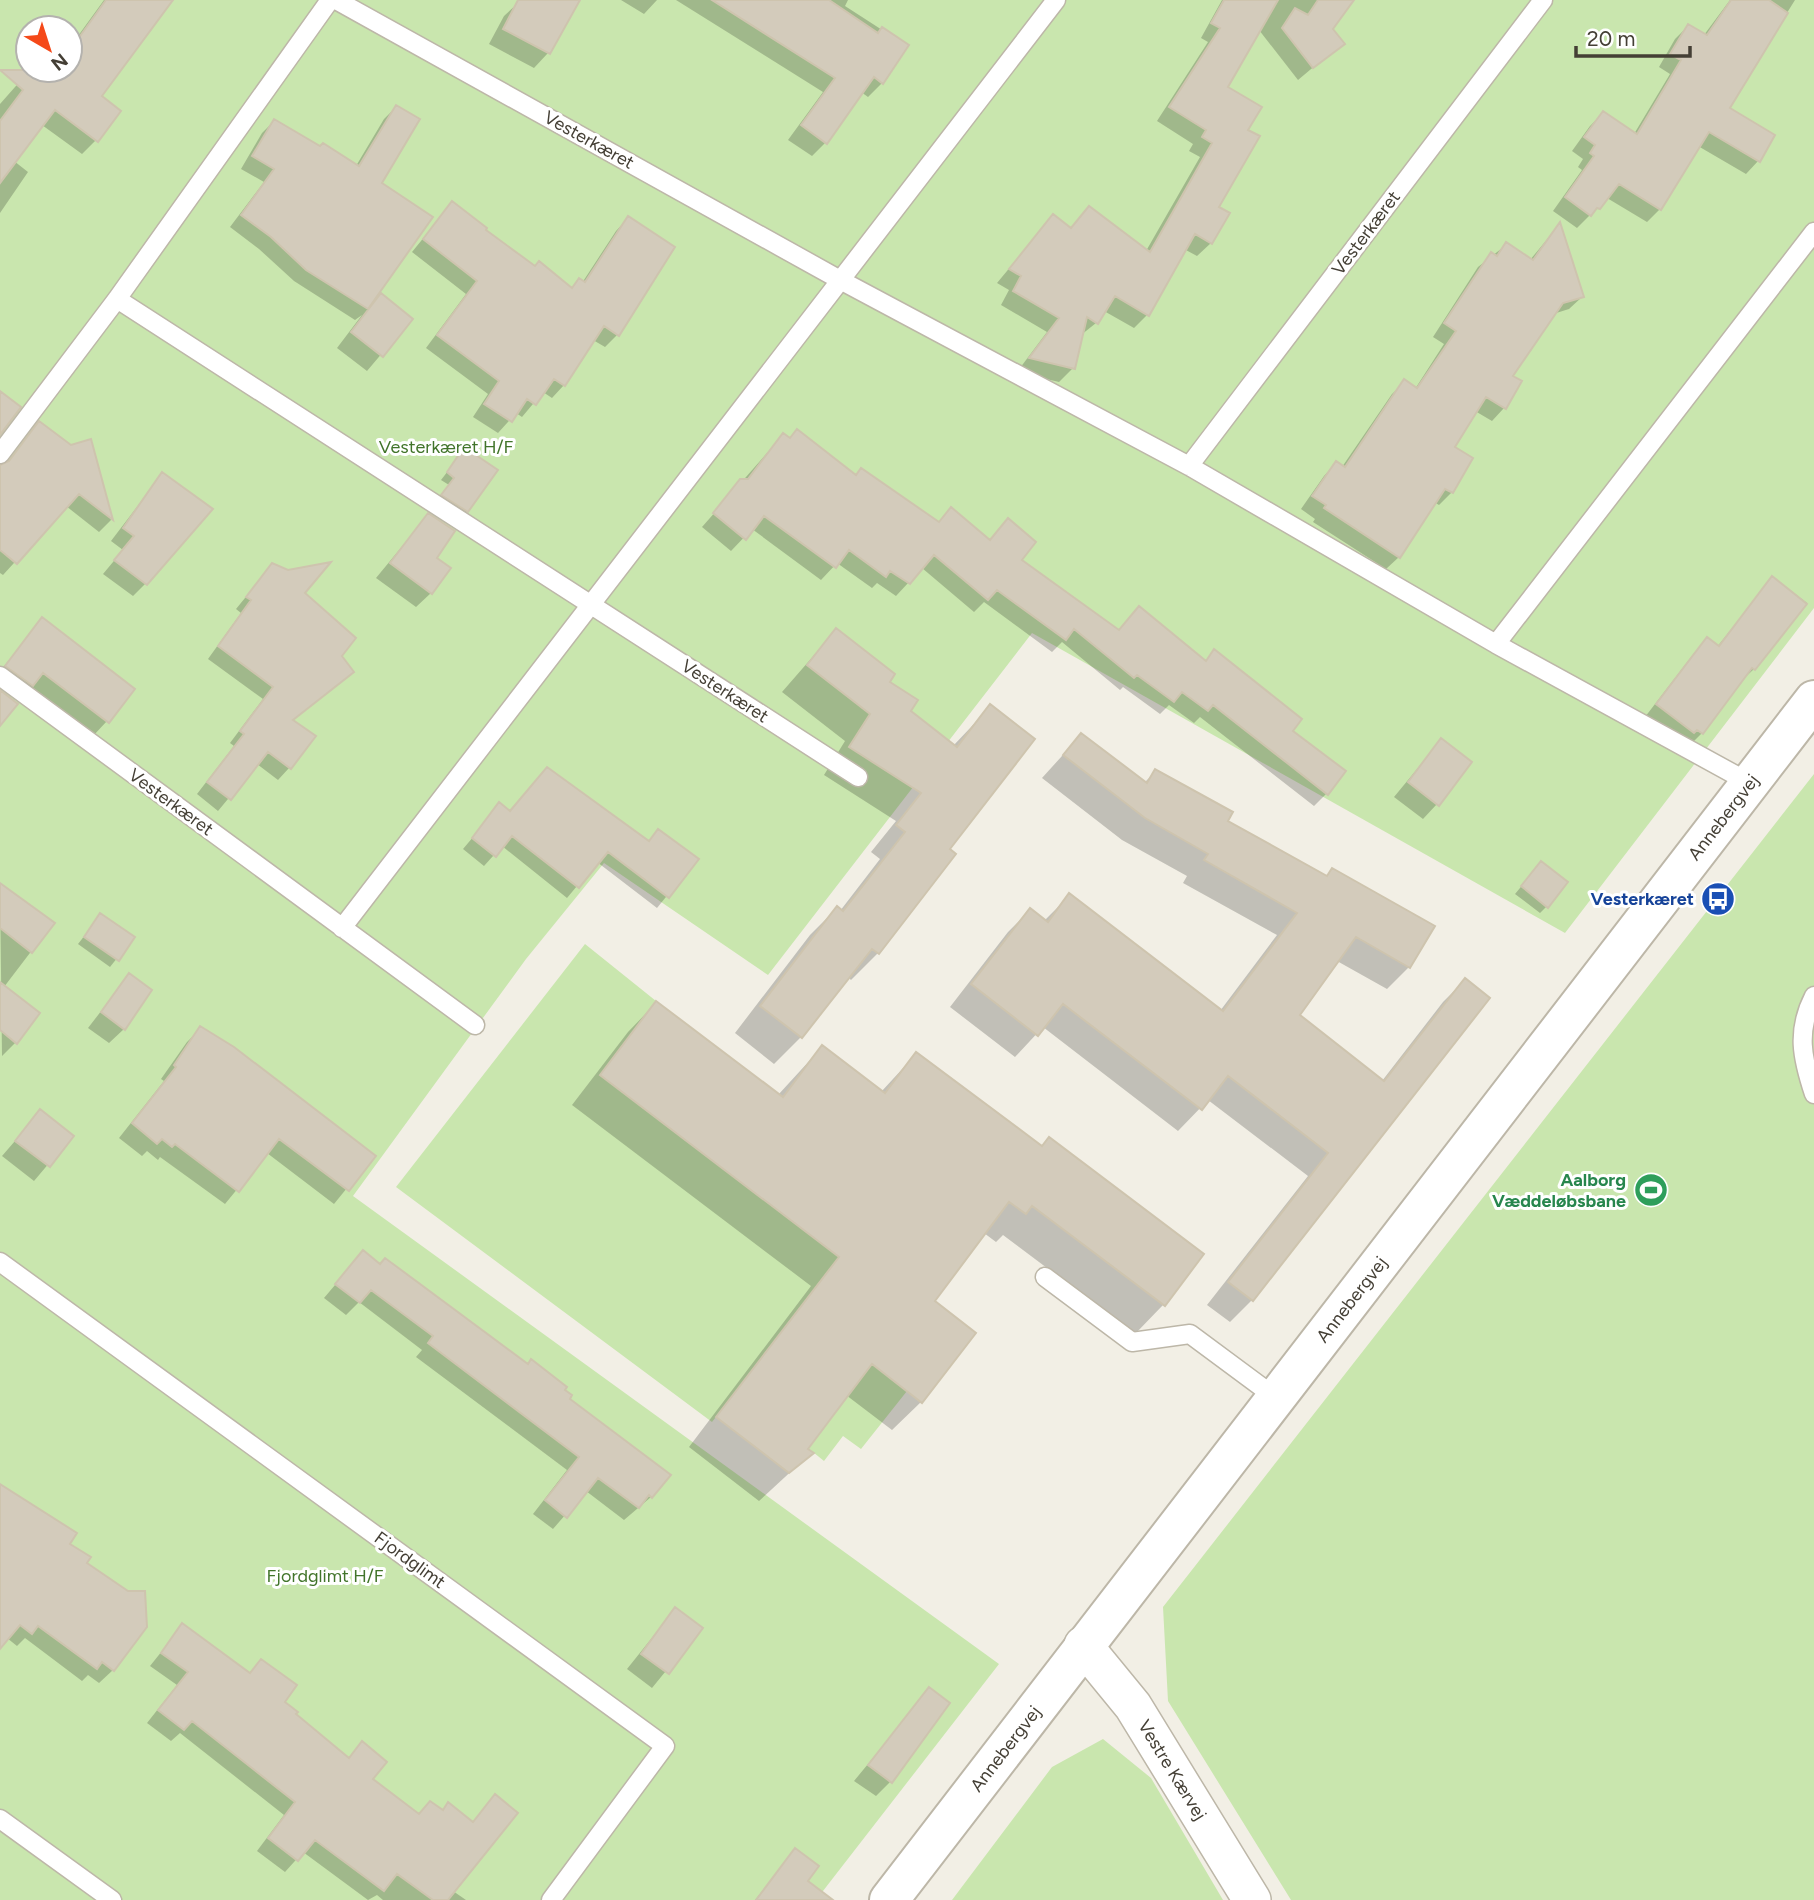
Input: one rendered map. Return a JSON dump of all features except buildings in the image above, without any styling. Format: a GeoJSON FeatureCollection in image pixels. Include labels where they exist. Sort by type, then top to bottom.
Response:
{"type":"FeatureCollection","features":[{"type":"Feature","properties":{"kind":"street","name":"Annebergvej"},"geometry":{"type":"LineString","coordinates":[[889,1900],[1814,700]]}},
{"type":"Feature","properties":{"kind":"street","name":"Vestre Kærvej"},"geometry":{"type":"LineString","coordinates":[[1083,1645],[1133,1706],[1252,1900]]}},
{"type":"Feature","properties":{"kind":"lane"},"geometry":{"type":"LineString","coordinates":[[0,454],[117,299],[330,0]]}},
{"type":"Feature","properties":{"kind":"lane","name":"Vesterkæret"},"geometry":{"type":"LineString","coordinates":[[336,0],[842,281],[1189,466],[1496,644],[1750,783]]}},
{"type":"Feature","properties":{"kind":"lane"},"geometry":{"type":"LineString","coordinates":[[342,928],[1056,0]]}},
{"type":"Feature","properties":{"kind":"lane","name":"Vesterkæret"},"geometry":{"type":"LineString","coordinates":[[1189,466],[1543,0]]}},
{"type":"Feature","properties":{"kind":"lane"},"geometry":{"type":"LineString","coordinates":[[1496,644],[1814,232]]}},
{"type":"Feature","properties":{"kind":"lane","name":"Vesterkæret"},"geometry":{"type":"LineString","coordinates":[[117,299],[858,777]]}},
{"type":"Feature","properties":{"kind":"lane","name":"Vesterkæret"},"geometry":{"type":"LineString","coordinates":[[0,676],[475,1025]]}},
{"type":"Feature","properties":{"kind":"lane"},"geometry":{"type":"LineString","coordinates":[[1814,996],[1805,1013],[1802,1056],[1814,1094]]}},
{"type":"Feature","properties":{"kind":"lane","name":"Fjordglimt"},"geometry":{"type":"LineString","coordinates":[[0,1262],[665,1746],[551,1900]]}},
{"type":"Feature","properties":{"kind":"lane"},"geometry":{"type":"LineString","coordinates":[[1045,1276],[1132,1342],[1190,1334],[1275,1397]]}},
{"type":"Feature","properties":{"kind":"lane"},"geometry":{"type":"LineString","coordinates":[[0,1819],[111,1900]]}},
{"type":"Feature","properties":{"kind":"green space","name":"Vesterkæret H/F"},"geometry":{"type":"Polygon","coordinates":[[[0,0],[1814,0],[1814,608],[1565,933],[1032,633],[768,975],[604,863],[526,959],[353,1196],[999,1664],[816,1900],[0,1900],[0,0]]]}},
{"type":"Feature","properties":{"kind":"green space","name":"Aalborg Væddeløbsbane"},"geometry":{"type":"Polygon","coordinates":[[[1814,774],[1814,1900],[1291,1900],[1168,1701],[1163,1607],[1814,774]]]}},
{"type":"Feature","properties":{"kind":"green space"},"geometry":{"type":"Polygon","coordinates":[[[585,944],[656,1001],[600,1075],[839,1257],[712,1422],[396,1187],[585,944]]]}},
{"type":"Feature","properties":{"kind":"green space"},"geometry":{"type":"Polygon","coordinates":[[[909,1315],[907,1391],[861,1449],[843,1436],[824,1461],[808,1448],[909,1315]]]}},
{"type":"Feature","properties":{"kind":"green space"},"geometry":{"type":"Polygon","coordinates":[[[1103,1739],[1151,1778],[1223,1900],[952,1900],[1052,1767],[1103,1739]]]}},
{"type":"Feature","properties":{"kind":"place","name":"Vesterkæret"},"geometry":{"type":"Point","coordinates":[1718,899]}},
{"type":"Feature","properties":{"kind":"place","name":"Aalborg Væddeløbsbane"},"geometry":{"type":"Point","coordinates":[1651,1190]}},
{"type":"Feature","properties":{"kind":"park label","name":"Fjordglimt H/F"},"geometry":{"type":"Point","coordinates":[325,1576]}}]}
